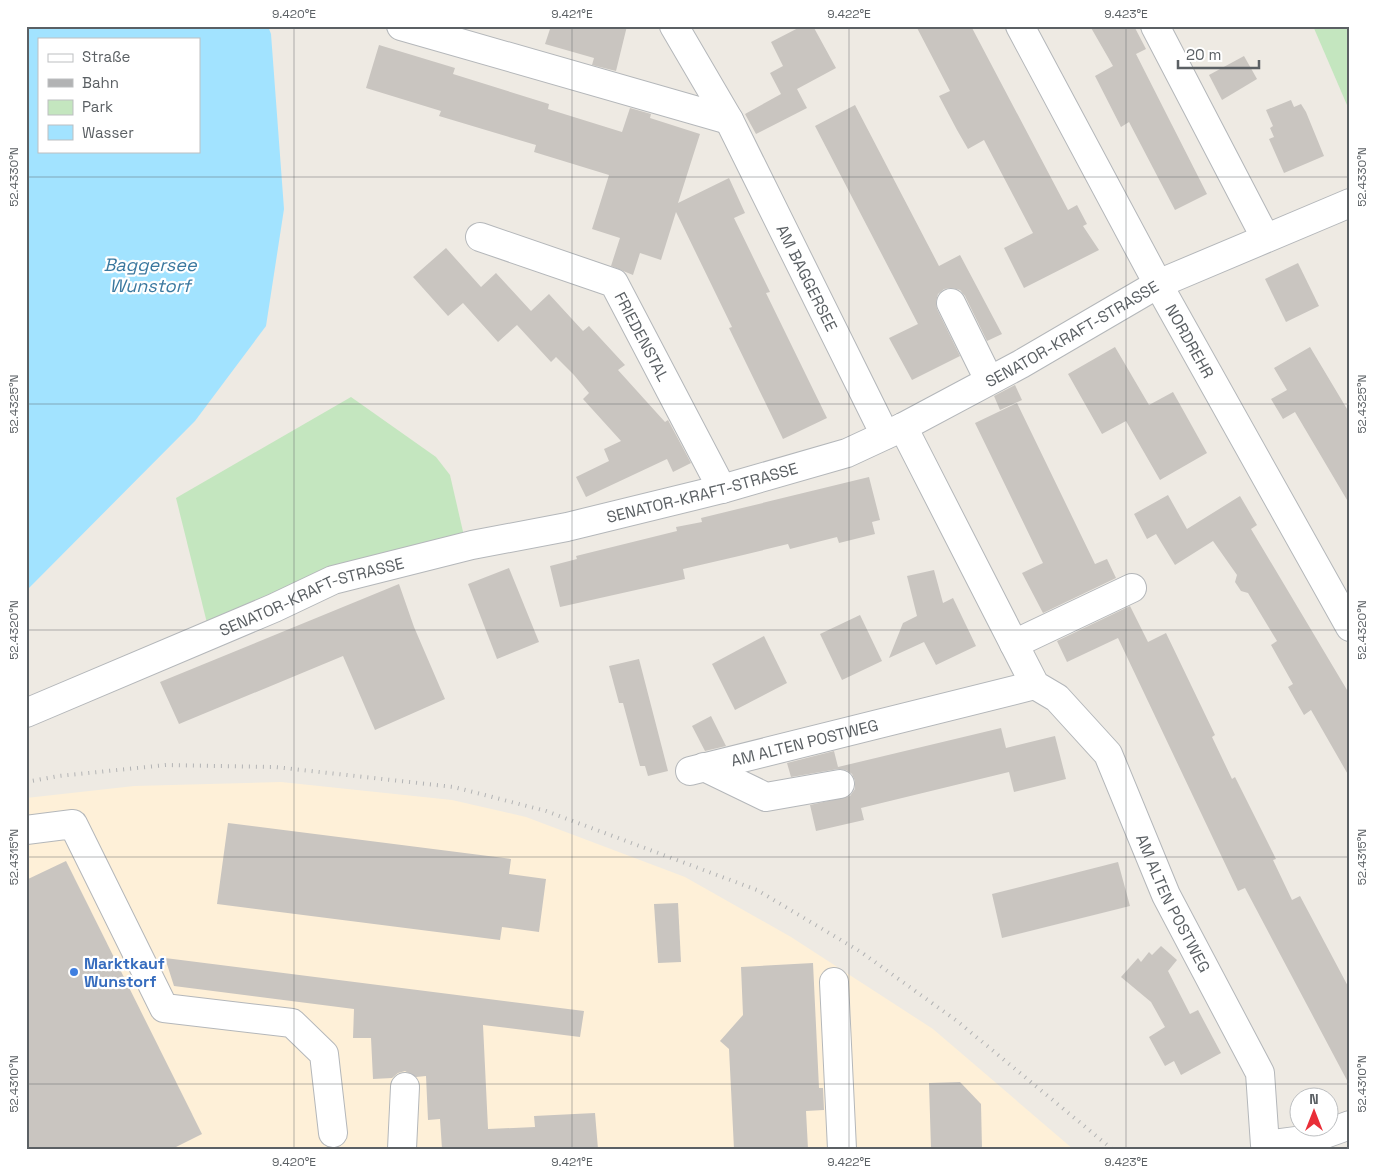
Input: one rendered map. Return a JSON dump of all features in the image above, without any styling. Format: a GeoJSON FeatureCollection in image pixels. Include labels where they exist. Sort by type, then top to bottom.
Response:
{"type":"FeatureCollection","features":[{"type":"Feature","properties":{"kind":"street"},"geometry":{"type":"LineString","coordinates":[[401,26],[729,120]]}},
{"type":"Feature","properties":{"kind":"street","name":"AM BAGGERSEE"},"geometry":{"type":"LineString","coordinates":[[674,26],[729,120],[894,431]]}},
{"type":"Feature","properties":{"kind":"street","name":"NORDREHR"},"geometry":{"type":"LineString","coordinates":[[1020,26],[1158,284],[1350,626]]}},
{"type":"Feature","properties":{"kind":"street"},"geometry":{"type":"LineString","coordinates":[[1155,26],[1264,237]]}},
{"type":"Feature","properties":{"kind":"street","name":"SENATOR-KRAFT-STRASSE"},"geometry":{"type":"LineString","coordinates":[[26,713],[274,608],[333,580],[472,545],[567,527],[722,489],[847,452],[894,431],[1021,364],[1158,284],[1264,237],[1350,203]]}},
{"type":"Feature","properties":{"kind":"street","name":"FRIEDENSTAL"},"geometry":{"type":"LineString","coordinates":[[480,237],[614,283],[722,489]]}},
{"type":"Feature","properties":{"kind":"street"},"geometry":{"type":"LineString","coordinates":[[951,303],[989,380]]}},
{"type":"Feature","properties":{"kind":"street"},"geometry":{"type":"LineString","coordinates":[[894,431],[1014,644],[1035,685]]}},
{"type":"Feature","properties":{"kind":"street"},"geometry":{"type":"LineString","coordinates":[[1014,644],[1132,588]]}},
{"type":"Feature","properties":{"kind":"street","name":"AM ALTEN POSTWEG"},"geometry":{"type":"LineString","coordinates":[[840,784],[766,797],[697,769],[1035,685],[1057,698],[1108,754],[1166,895],[1260,1073],[1265,1145],[1311,1139],[1350,1125]]}},
{"type":"Feature","properties":{"kind":"street"},"geometry":{"type":"LineString","coordinates":[[26,830],[73,824],[164,1008],[292,1023],[324,1054],[333,1133]]}},
{"type":"Feature","properties":{"kind":"street"},"geometry":{"type":"LineString","coordinates":[[834,982],[842,1149]]}},
{"type":"Feature","properties":{"kind":"street"},"geometry":{"type":"LineString","coordinates":[[402,1149],[405,1087]]}},
{"type":"Feature","properties":{"kind":"shaded area"},"geometry":{"type":"Polygon","coordinates":[[[281,782],[452,800],[526,817],[685,877],[791,937],[933,1029],[1073,1149],[26,1149],[26,798],[134,786],[281,782]]]}},
{"type":"Feature","properties":{"kind":"green space"},"geometry":{"type":"Polygon","coordinates":[[[1313,26],[1350,26],[1350,112],[1313,26]]]}},
{"type":"Feature","properties":{"kind":"green space"},"geometry":{"type":"Polygon","coordinates":[[[351,397],[436,457],[450,475],[464,536],[207,623],[176,498],[351,397]]]}},
{"type":"Feature","properties":{"kind":"water","name":"Baggersee Wunstorf"},"geometry":{"type":"Polygon","coordinates":[[[26,26],[268,26],[271,34],[284,209],[266,326],[195,421],[26,591],[26,26]]]}},
{"type":"Feature","properties":{"kind":"building"},"geometry":{"type":"Polygon","coordinates":[[[551,26],[627,26],[616,71],[592,65],[594,58],[545,44],[551,26]]]}},
{"type":"Feature","properties":{"kind":"building"},"geometry":{"type":"Polygon","coordinates":[[[802,26],[813,26],[836,68],[797,89],[807,108],[756,134],[745,114],[781,94],[770,73],[783,66],[771,42],[802,26]]]}},
{"type":"Feature","properties":{"kind":"building"},"geometry":{"type":"Polygon","coordinates":[[[916,26],[971,26],[1068,210],[1077,205],[1087,224],[1083,226],[1099,250],[1024,288],[1004,248],[1033,233],[984,140],[968,149],[957,130],[939,96],[950,91],[916,26]]]}},
{"type":"Feature","properties":{"kind":"building"},"geometry":{"type":"Polygon","coordinates":[[[1090,26],[1134,26],[1146,49],[1136,54],[1207,194],[1175,210],[1129,122],[1121,127],[1095,76],[1113,66],[1090,26]]]}},
{"type":"Feature","properties":{"kind":"building"},"geometry":{"type":"Polygon","coordinates":[[[379,45],[455,68],[453,74],[549,104],[548,109],[622,132],[630,108],[651,114],[650,118],[700,134],[678,203],[729,178],[745,213],[734,218],[770,292],[766,293],[827,418],[783,439],[729,328],[732,327],[676,212],[661,260],[640,253],[633,275],[611,266],[620,238],[592,229],[609,175],[534,152],[536,145],[439,116],[441,111],[366,88],[379,45]]]}},
{"type":"Feature","properties":{"kind":"building"},"geometry":{"type":"Polygon","coordinates":[[[1244,56],[1257,79],[1222,100],[1209,75],[1244,56]]]}},
{"type":"Feature","properties":{"kind":"building"},"geometry":{"type":"Polygon","coordinates":[[[1291,100],[1294,107],[1301,104],[1306,112],[1324,156],[1284,173],[1269,139],[1274,137],[1270,128],[1273,126],[1266,110],[1291,100]]]}},
{"type":"Feature","properties":{"kind":"building"},"geometry":{"type":"Polygon","coordinates":[[[855,105],[939,266],[960,255],[1002,334],[987,341],[965,296],[960,290],[944,289],[938,294],[937,309],[960,356],[912,380],[889,338],[918,324],[815,126],[855,105]]]}},
{"type":"Feature","properties":{"kind":"building"},"geometry":{"type":"Polygon","coordinates":[[[446,248],[481,287],[496,273],[531,311],[549,294],[583,331],[589,326],[625,365],[618,370],[665,422],[668,420],[691,463],[673,472],[667,459],[586,497],[576,477],[609,461],[604,449],[621,441],[583,399],[589,393],[574,375],[556,357],[551,362],[517,325],[498,342],[463,303],[448,316],[413,277],[446,248]]]}},
{"type":"Feature","properties":{"kind":"building"},"geometry":{"type":"Polygon","coordinates":[[[1298,263],[1319,306],[1286,322],[1265,279],[1298,263]]]}},
{"type":"Feature","properties":{"kind":"building"},"geometry":{"type":"Polygon","coordinates":[[[1115,347],[1149,405],[1173,392],[1207,453],[1160,480],[1126,421],[1102,434],[1068,374],[1115,347]]]}},
{"type":"Feature","properties":{"kind":"building"},"geometry":{"type":"Polygon","coordinates":[[[1310,347],[1350,414],[1350,505],[1295,412],[1283,419],[1271,399],[1287,390],[1274,368],[1310,347]]]}},
{"type":"Feature","properties":{"kind":"building"},"geometry":{"type":"Polygon","coordinates":[[[1015,385],[1022,400],[1000,410],[994,396],[1015,385]]]}},
{"type":"Feature","properties":{"kind":"building"},"geometry":{"type":"Polygon","coordinates":[[[1017,403],[1095,564],[1107,559],[1116,578],[1043,613],[1022,573],[1043,563],[975,423],[1017,403]]]}},
{"type":"Feature","properties":{"kind":"building"},"geometry":{"type":"Polygon","coordinates":[[[869,477],[880,520],[872,522],[875,534],[839,543],[837,537],[790,549],[788,544],[683,569],[685,579],[560,607],[550,566],[577,559],[576,556],[677,531],[676,527],[702,522],[701,518],[869,477]]]}},
{"type":"Feature","properties":{"kind":"building"},"geometry":{"type":"Polygon","coordinates":[[[1168,495],[1187,529],[1240,496],[1257,525],[1251,529],[1350,695],[1350,778],[1311,710],[1304,715],[1288,687],[1293,684],[1271,645],[1277,641],[1248,593],[1241,591],[1235,582],[1237,575],[1213,541],[1175,565],[1156,534],[1147,539],[1134,514],[1168,495]]]}},
{"type":"Feature","properties":{"kind":"building"},"geometry":{"type":"Polygon","coordinates":[[[509,568],[539,642],[497,659],[468,584],[509,568]]]}},
{"type":"Feature","properties":{"kind":"building"},"geometry":{"type":"Polygon","coordinates":[[[934,570],[943,603],[953,598],[976,646],[936,665],[924,642],[889,658],[903,623],[917,616],[907,576],[934,570]]]}},
{"type":"Feature","properties":{"kind":"building"},"geometry":{"type":"Polygon","coordinates":[[[399,584],[414,627],[445,699],[375,730],[343,656],[179,724],[160,682],[399,584]]]}},
{"type":"Feature","properties":{"kind":"building"},"geometry":{"type":"Polygon","coordinates":[[[1130,606],[1148,642],[1166,633],[1215,735],[1212,737],[1232,779],[1235,777],[1276,859],[1273,860],[1292,900],[1300,896],[1350,990],[1350,1086],[1245,888],[1238,891],[1118,638],[1067,662],[1057,641],[1130,606]]]}},
{"type":"Feature","properties":{"kind":"building"},"geometry":{"type":"Polygon","coordinates":[[[860,615],[882,661],[842,680],[820,634],[860,615]]]}},
{"type":"Feature","properties":{"kind":"building"},"geometry":{"type":"Polygon","coordinates":[[[764,636],[787,683],[735,710],[712,664],[764,636]]]}},
{"type":"Feature","properties":{"kind":"building"},"geometry":{"type":"Polygon","coordinates":[[[639,659],[668,771],[648,776],[645,766],[640,766],[623,703],[619,703],[609,666],[639,659]]]}},
{"type":"Feature","properties":{"kind":"building"},"geometry":{"type":"Polygon","coordinates":[[[711,716],[726,746],[705,751],[692,726],[711,716]]]}},
{"type":"Feature","properties":{"kind":"building"},"geometry":{"type":"Polygon","coordinates":[[[1001,728],[1006,748],[1055,736],[1066,779],[1014,792],[1009,772],[861,808],[864,820],[816,831],[810,805],[850,796],[855,789],[855,781],[852,774],[846,770],[838,769],[791,777],[787,763],[834,751],[838,767],[1001,728]]]}},
{"type":"Feature","properties":{"kind":"building"},"geometry":{"type":"Polygon","coordinates":[[[228,823],[511,859],[509,874],[546,879],[539,932],[502,927],[500,940],[217,904],[228,823]]]}},
{"type":"Feature","properties":{"kind":"building","name":"Marktkauf Wunstorf"},"geometry":{"type":"Polygon","coordinates":[[[66,861],[202,1134],[172,1149],[26,1149],[26,880],[66,861]]]}},
{"type":"Feature","properties":{"kind":"building"},"geometry":{"type":"Polygon","coordinates":[[[1118,862],[1130,906],[1002,938],[992,894],[1118,862]]]}},
{"type":"Feature","properties":{"kind":"building"},"geometry":{"type":"Polygon","coordinates":[[[678,903],[681,962],[658,963],[654,904],[678,903]]]}},
{"type":"Feature","properties":{"kind":"building"},"geometry":{"type":"Polygon","coordinates":[[[1161,946],[1177,960],[1168,971],[1190,1014],[1198,1010],[1221,1053],[1181,1075],[1174,1061],[1165,1066],[1149,1037],[1165,1027],[1151,1002],[1121,977],[1138,958],[1141,962],[1149,952],[1152,955],[1161,946]]]}},
{"type":"Feature","properties":{"kind":"building"},"geometry":{"type":"Polygon","coordinates":[[[165,958],[584,1011],[580,1037],[483,1025],[488,1129],[535,1127],[534,1116],[595,1113],[598,1149],[442,1149],[440,1119],[428,1120],[426,1076],[416,1077],[405,1071],[398,1073],[392,1078],[373,1079],[371,1038],[353,1038],[354,1009],[174,986],[165,958]]]}},
{"type":"Feature","properties":{"kind":"building"},"geometry":{"type":"Polygon","coordinates":[[[813,963],[819,1088],[823,1088],[824,1110],[806,1111],[808,1149],[734,1149],[729,1049],[720,1041],[743,1015],[741,967],[813,963]]]}},
{"type":"Feature","properties":{"kind":"building"},"geometry":{"type":"Polygon","coordinates":[[[960,1082],[981,1104],[982,1149],[931,1149],[929,1083],[960,1082]]]}},
{"type":"Feature","properties":{"kind":"railway"},"geometry":{"type":"LineString","coordinates":[[26,782],[59,776],[166,765],[275,767],[454,787],[546,811],[757,890],[861,952],[957,1021],[1112,1149]]}},
{"type":"Feature","properties":{"kind":"place","name":"Marktkauf Wunstorf"},"geometry":{"type":"Point","coordinates":[74,972]}}]}
